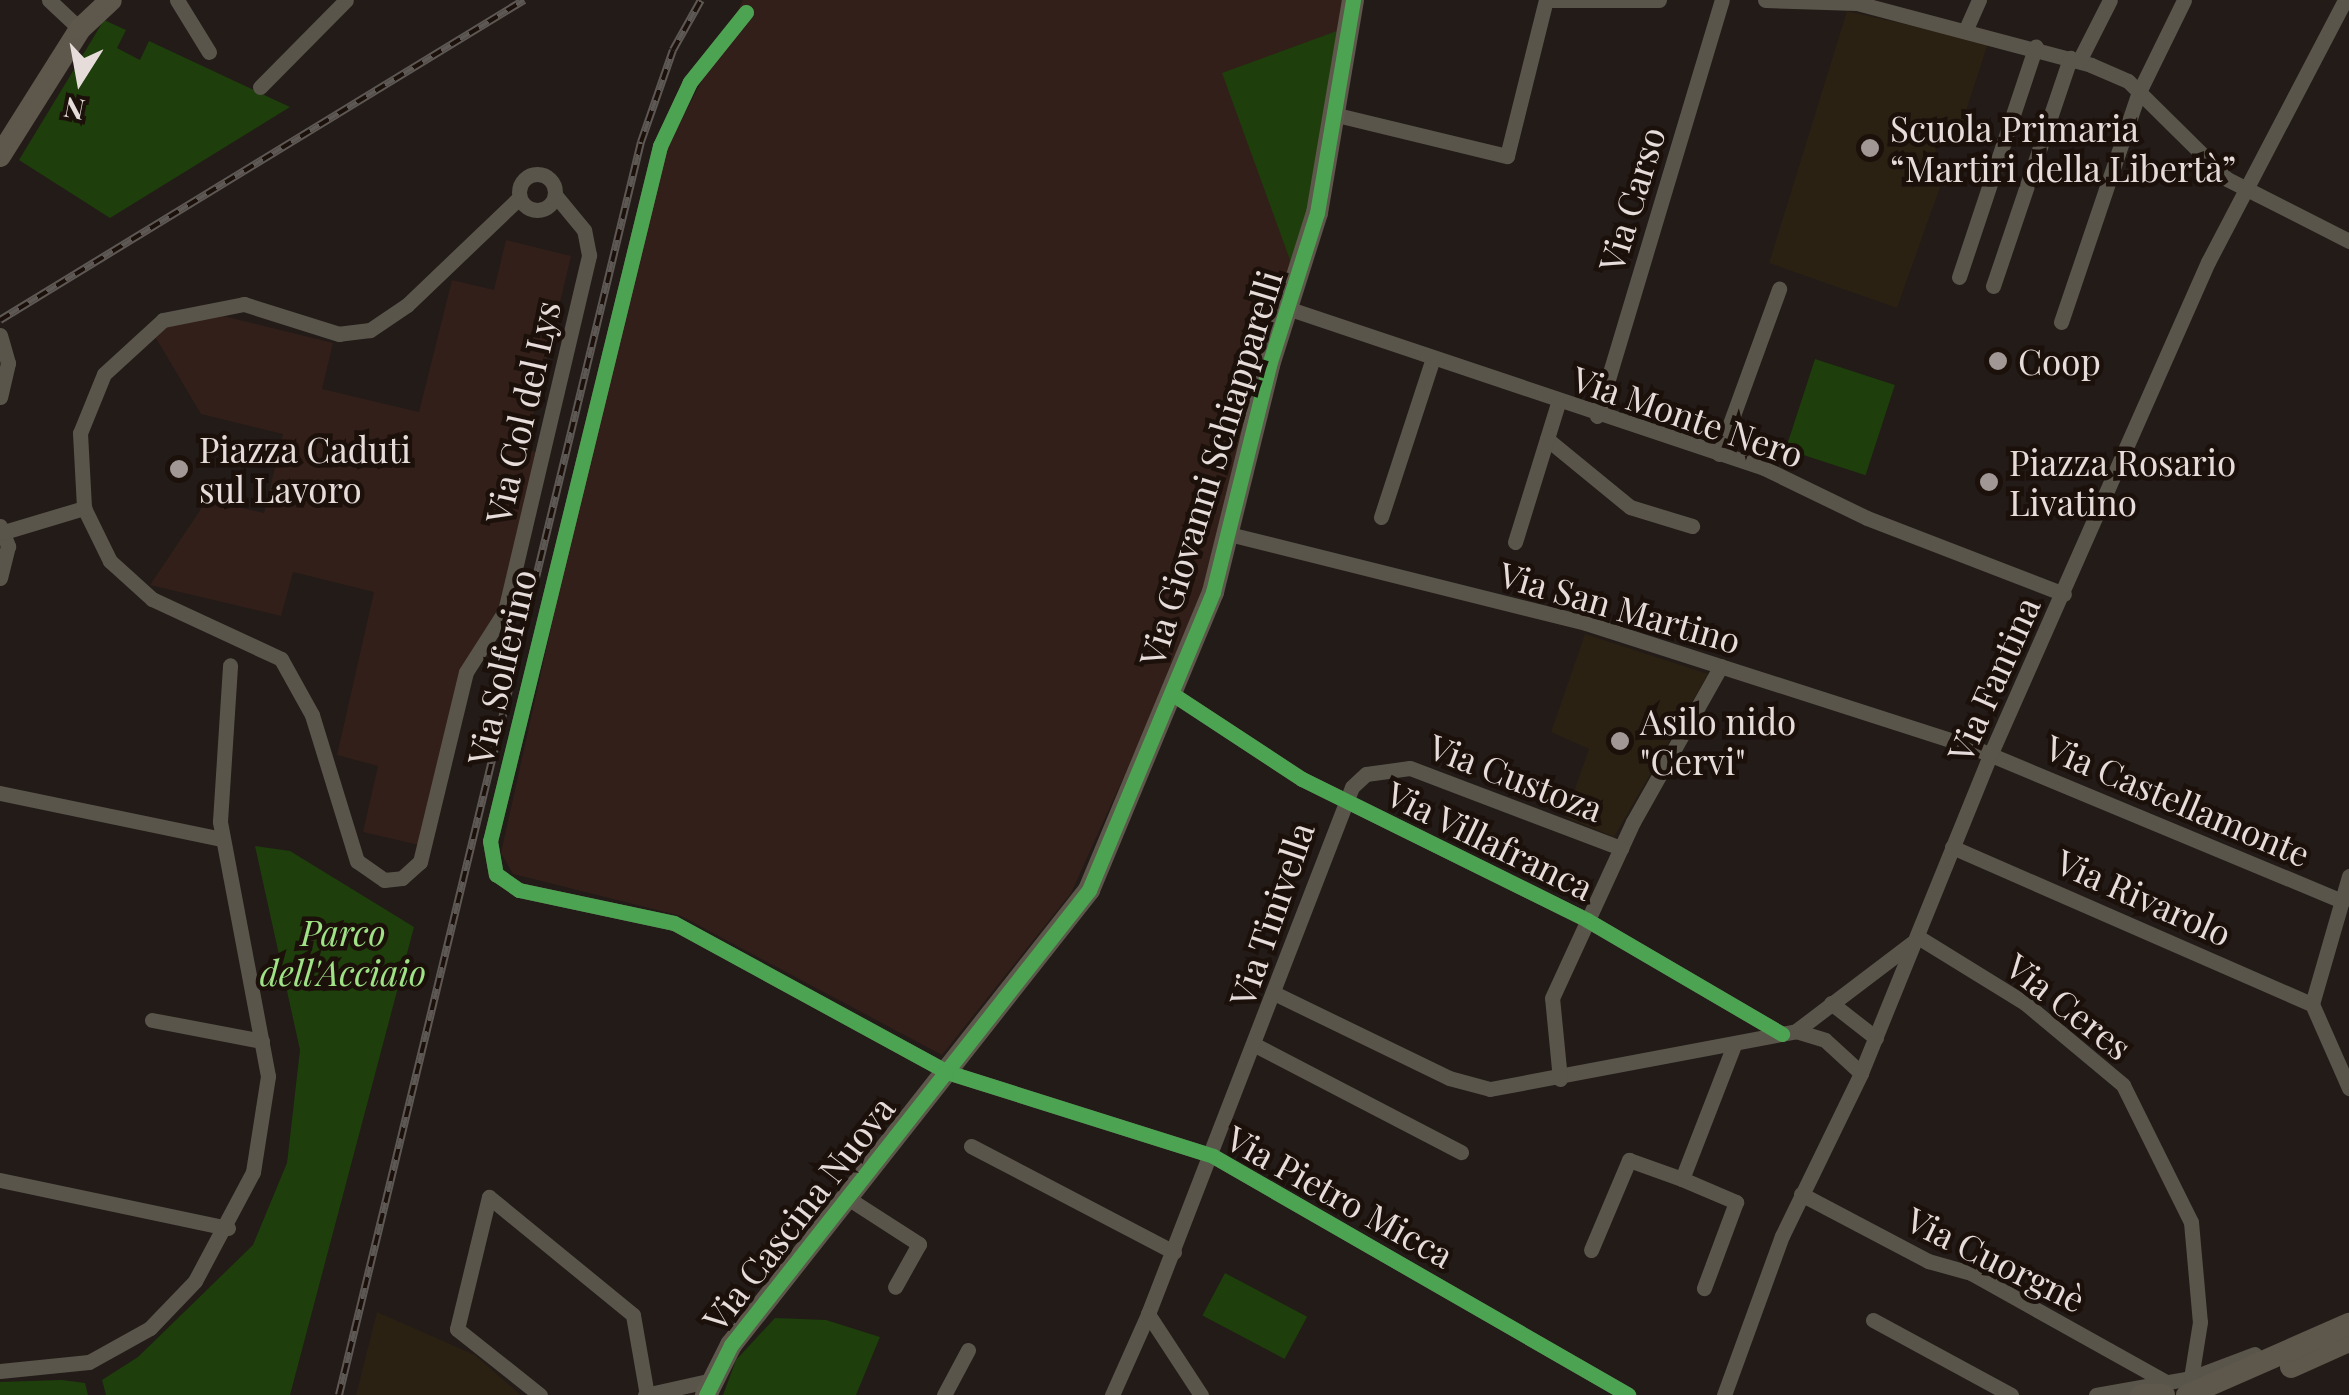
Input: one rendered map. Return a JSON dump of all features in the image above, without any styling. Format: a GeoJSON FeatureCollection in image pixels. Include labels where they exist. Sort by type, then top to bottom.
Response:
{"type":"FeatureCollection","features":[{"type":"Feature","properties":{"kind":"street"},"geometry":{"type":"LineString","coordinates":[[50,0],[80,28]]}},
{"type":"Feature","properties":{"kind":"street"},"geometry":{"type":"LineString","coordinates":[[0,156],[80,28],[111,0]]}},
{"type":"Feature","properties":{"kind":"street"},"geometry":{"type":"LineString","coordinates":[[177,0],[210,52]]}},
{"type":"Feature","properties":{"kind":"street"},"geometry":{"type":"LineString","coordinates":[[260,86],[346,0]]}},
{"type":"Feature","properties":{"kind":"street","name":"Via Giovanni Schiapparelli"},"geometry":{"type":"LineString","coordinates":[[947,1072],[1080,906],[1174,696],[1228,534],[1337,115],[1353,0]]}},
{"type":"Feature","properties":{"kind":"street"},"geometry":{"type":"LineString","coordinates":[[1337,115],[1507,156],[1548,0],[1658,0]]}},
{"type":"Feature","properties":{"kind":"street","name":"Via Carso"},"geometry":{"type":"LineString","coordinates":[[1597,416],[1722,0]]}},
{"type":"Feature","properties":{"kind":"street"},"geometry":{"type":"LineString","coordinates":[[1765,0],[1879,4],[2075,60],[2138,92],[2245,189],[2349,241]]}},
{"type":"Feature","properties":{"kind":"street"},"geometry":{"type":"LineString","coordinates":[[1966,28],[1979,0]]}},
{"type":"Feature","properties":{"kind":"street"},"geometry":{"type":"LineString","coordinates":[[1993,286],[2075,60],[2110,0]]}},
{"type":"Feature","properties":{"kind":"street"},"geometry":{"type":"LineString","coordinates":[[2062,322],[2138,92],[2184,0]]}},
{"type":"Feature","properties":{"kind":"street","name":"Via Fantina"},"geometry":{"type":"LineString","coordinates":[[1724,1395],[1801,1194],[1861,1073],[1991,753],[2245,189],[2345,0]]}},
{"type":"Feature","properties":{"kind":"street","name":"Via Solferino"},"geometry":{"type":"LineString","coordinates":[[746,12],[690,82],[660,146],[488,858],[518,890],[674,923],[947,1072]]}},
{"type":"Feature","properties":{"kind":"street"},"geometry":{"type":"LineString","coordinates":[[1958,277],[2036,46]]}},
{"type":"Feature","properties":{"kind":"street","name":"Via Col del Lys"},"geometry":{"type":"LineString","coordinates":[[538,173],[555,195],[584,230],[590,255],[505,611],[466,672],[420,862],[402,878],[384,880],[362,868],[325,757],[281,659],[136,587],[101,547],[84,508],[84,417],[104,374],[139,335],[178,314],[225,304],[273,307],[340,334],[370,330],[407,306],[519,198],[522,180],[538,173]]}},
{"type":"Feature","properties":{"kind":"street"},"geometry":{"type":"LineString","coordinates":[[519,198],[538,210],[555,195]]}},
{"type":"Feature","properties":{"kind":"street"},"geometry":{"type":"LineString","coordinates":[[1720,454],[1779,289]]}},
{"type":"Feature","properties":{"kind":"street","name":"Via Monte Nero"},"geometry":{"type":"LineString","coordinates":[[1286,308],[1432,361],[1720,454],[2064,594]]}},
{"type":"Feature","properties":{"kind":"street"},"geometry":{"type":"LineString","coordinates":[[0,335],[8,363],[0,397]]}},
{"type":"Feature","properties":{"kind":"street"},"geometry":{"type":"LineString","coordinates":[[1381,517],[1432,361]]}},
{"type":"Feature","properties":{"kind":"street"},"geometry":{"type":"LineString","coordinates":[[1515,542],[1558,403]]}},
{"type":"Feature","properties":{"kind":"street"},"geometry":{"type":"LineString","coordinates":[[1547,440],[1630,507],[1692,526]]}},
{"type":"Feature","properties":{"kind":"street"},"geometry":{"type":"LineString","coordinates":[[0,578],[8,560],[2,529],[84,508]]}},
{"type":"Feature","properties":{"kind":"street","name":"Via San Martino"},"geometry":{"type":"LineString","coordinates":[[1228,534],[1548,612],[1991,753]]}},
{"type":"Feature","properties":{"kind":"street"},"geometry":{"type":"LineString","coordinates":[[0,1371],[67,1367],[129,1342],[181,1298],[228,1228],[263,1136],[262,1041],[222,840],[220,747],[230,666]]}},
{"type":"Feature","properties":{"kind":"street"},"geometry":{"type":"LineString","coordinates":[[1560,1080],[1548,1009],[1620,848],[1721,666]]}},
{"type":"Feature","properties":{"kind":"street","name":"Via Villafranca"},"geometry":{"type":"LineString","coordinates":[[1174,696],[1342,801],[1588,920],[1789,1033],[1825,1040],[1861,1073]]}},
{"type":"Feature","properties":{"kind":"street","name":"Via Castellamonte"},"geometry":{"type":"LineString","coordinates":[[1991,753],[2342,901]]}},
{"type":"Feature","properties":{"kind":"street","name":"Via Custoza"},"geometry":{"type":"LineString","coordinates":[[1342,801],[1366,774],[1410,768],[1620,848]]}},
{"type":"Feature","properties":{"kind":"street"},"geometry":{"type":"LineString","coordinates":[[0,794],[222,840]]}},
{"type":"Feature","properties":{"kind":"street","name":"Via Tinivella"},"geometry":{"type":"LineString","coordinates":[[1112,1395],[1256,1046],[1342,801]]}},
{"type":"Feature","properties":{"kind":"street","name":"Via Rivarolo"},"geometry":{"type":"LineString","coordinates":[[1952,846],[2312,1004]]}},
{"type":"Feature","properties":{"kind":"street"},"geometry":{"type":"LineString","coordinates":[[2349,876],[2312,1004],[2349,1088]]}},
{"type":"Feature","properties":{"kind":"street"},"geometry":{"type":"LineString","coordinates":[[1276,994],[1475,1087],[1560,1080],[1789,1033],[1918,937]]}},
{"type":"Feature","properties":{"kind":"street","name":"Via Ceres"},"geometry":{"type":"LineString","coordinates":[[1918,937],[2025,1002],[2123,1085],[2191,1222],[2200,1322],[2189,1387]]}},
{"type":"Feature","properties":{"kind":"street"},"geometry":{"type":"LineString","coordinates":[[1831,1003],[1876,1038]]}},
{"type":"Feature","properties":{"kind":"street"},"geometry":{"type":"LineString","coordinates":[[152,1020],[262,1041]]}},
{"type":"Feature","properties":{"kind":"street"},"geometry":{"type":"LineString","coordinates":[[1682,1178],[1734,1045]]}},
{"type":"Feature","properties":{"kind":"street","name":"Via Tinivella"},"geometry":{"type":"LineString","coordinates":[[1256,1046],[1461,1152]]}},
{"type":"Feature","properties":{"kind":"street","name":"Via Pietro Micca"},"geometry":{"type":"LineString","coordinates":[[947,1072],[1213,1156],[1628,1395]]}},
{"type":"Feature","properties":{"kind":"street","name":"Via Cascina Nuova"},"geometry":{"type":"LineString","coordinates":[[709,1388],[846,1197],[947,1072]]}},
{"type":"Feature","properties":{"kind":"street"},"geometry":{"type":"LineString","coordinates":[[971,1146],[1174,1252]]}},
{"type":"Feature","properties":{"kind":"street"},"geometry":{"type":"LineString","coordinates":[[1590,1250],[1628,1160],[1736,1202],[1704,1288]]}},
{"type":"Feature","properties":{"kind":"street"},"geometry":{"type":"LineString","coordinates":[[0,1180],[228,1228]]}},
{"type":"Feature","properties":{"kind":"street","name":"Via Cuorgnè"},"geometry":{"type":"LineString","coordinates":[[1801,1194],[1928,1261],[1971,1273],[2164,1388]]}},
{"type":"Feature","properties":{"kind":"street"},"geometry":{"type":"LineString","coordinates":[[540,1395],[457,1329],[489,1197],[633,1315],[646,1395],[709,1388]]}},
{"type":"Feature","properties":{"kind":"street"},"geometry":{"type":"LineString","coordinates":[[846,1197],[919,1244],[895,1288]]}},
{"type":"Feature","properties":{"kind":"street"},"geometry":{"type":"LineString","coordinates":[[1148,1314],[1201,1395]]}},
{"type":"Feature","properties":{"kind":"street"},"geometry":{"type":"LineString","coordinates":[[1872,1320],[2011,1395]]}},
{"type":"Feature","properties":{"kind":"street"},"geometry":{"type":"LineString","coordinates":[[2096,1395],[2189,1387],[2349,1324]]}},
{"type":"Feature","properties":{"kind":"street"},"geometry":{"type":"LineString","coordinates":[[2217,1395],[2349,1341]]}},
{"type":"Feature","properties":{"kind":"street"},"geometry":{"type":"LineString","coordinates":[[944,1395],[968,1350]]}},
{"type":"Feature","properties":{"kind":"street"},"geometry":{"type":"LineString","coordinates":[[2142,1395],[2164,1388]]}},
{"type":"Feature","properties":{"kind":"shaded area"},"geometry":{"type":"Polygon","coordinates":[[[743,0],[1347,0],[1294,271],[1204,600],[1071,893],[942,1055],[681,916],[513,874],[501,853],[627,285],[665,152],[743,0]]]}},
{"type":"Feature","properties":{"kind":"shaded area","name":"Scuola Primaria “Martiri della Libertà”"},"geometry":{"type":"Polygon","coordinates":[[[1847,11],[1988,43],[1957,139],[1941,135],[1932,162],[1944,176],[1897,308],[1769,263],[1847,11]]]}},
{"type":"Feature","properties":{"kind":"shaded area"},"geometry":{"type":"Polygon","coordinates":[[[506,240],[571,256],[525,449],[539,453],[503,606],[470,655],[419,845],[363,832],[378,766],[337,755],[374,592],[293,572],[281,616],[150,585],[207,500],[264,513],[283,434],[201,414],[153,333],[207,312],[333,343],[322,389],[419,412],[452,280],[494,290],[506,240]]]}},
{"type":"Feature","properties":{"kind":"shaded area","name":"Asilo nido \"Cervi\""},"geometry":{"type":"Polygon","coordinates":[[[1585,634],[1708,674],[1614,837],[1565,817],[1589,749],[1551,732],[1585,634]]]}},
{"type":"Feature","properties":{"kind":"shaded area"},"geometry":{"type":"Polygon","coordinates":[[[377,1312],[475,1355],[521,1395],[356,1395],[377,1312]]]}},
{"type":"Feature","properties":{"kind":"green space"},"geometry":{"type":"Polygon","coordinates":[[[104,20],[126,30],[117,48],[140,60],[149,41],[290,107],[110,218],[19,160],[104,20]]]}},
{"type":"Feature","properties":{"kind":"green space"},"geometry":{"type":"Polygon","coordinates":[[[1345,28],[1294,271],[1222,73],[1345,28]]]}},
{"type":"Feature","properties":{"kind":"green space"},"geometry":{"type":"Polygon","coordinates":[[[1815,359],[1895,385],[1866,475],[1786,449],[1815,359]]]}},
{"type":"Feature","properties":{"kind":"green space","name":"Parco dell'Acciaio"},"geometry":{"type":"Polygon","coordinates":[[[255,846],[290,851],[414,927],[290,1395],[106,1395],[102,1380],[138,1357],[253,1245],[287,1163],[300,1050],[255,846]]]}},
{"type":"Feature","properties":{"kind":"green space"},"geometry":{"type":"Polygon","coordinates":[[[1225,1273],[1307,1317],[1285,1359],[1202,1315],[1225,1273]]]}},
{"type":"Feature","properties":{"kind":"green space"},"geometry":{"type":"Polygon","coordinates":[[[775,1318],[826,1320],[880,1337],[856,1395],[723,1395],[736,1360],[775,1318]]]}},
{"type":"Feature","properties":{"kind":"green space"},"geometry":{"type":"Polygon","coordinates":[[[0,1382],[85,1383],[88,1395],[0,1395],[0,1382]]]}},
{"type":"Feature","properties":{"kind":"railway"},"geometry":{"type":"LineString","coordinates":[[0,320],[524,0]]}},
{"type":"Feature","properties":{"kind":"railway"},"geometry":{"type":"LineString","coordinates":[[339,1395],[641,142],[673,50],[701,0]]}},
{"type":"Feature","properties":{"kind":"cycle path"},"geometry":{"type":"LineString","coordinates":[[706,1395],[731,1345],[1089,890],[1213,592],[1269,365],[1317,213],[1353,0]]}},
{"type":"Feature","properties":{"kind":"cycle path"},"geometry":{"type":"LineString","coordinates":[[746,12],[690,82],[660,146],[490,841],[496,874],[519,890],[674,923],[947,1072],[1213,1156],[1628,1395]]}},
{"type":"Feature","properties":{"kind":"cycle path"},"geometry":{"type":"LineString","coordinates":[[1174,695],[1302,779],[1587,920],[1782,1034]]}},
{"type":"Feature","properties":{"kind":"place","name":"Scuola Primaria “Martiri della Libertà”"},"geometry":{"type":"Point","coordinates":[1870,148]}},
{"type":"Feature","properties":{"kind":"place","name":"Coop"},"geometry":{"type":"Point","coordinates":[1998,361]}},
{"type":"Feature","properties":{"kind":"place","name":"Piazza Caduti sul Lavoro"},"geometry":{"type":"Point","coordinates":[179,469]}},
{"type":"Feature","properties":{"kind":"place","name":"Piazza Rosario Livatino"},"geometry":{"type":"Point","coordinates":[1989,482]}},
{"type":"Feature","properties":{"kind":"place","name":"Asilo nido \"Cervi\""},"geometry":{"type":"Point","coordinates":[1620,741]}}]}
